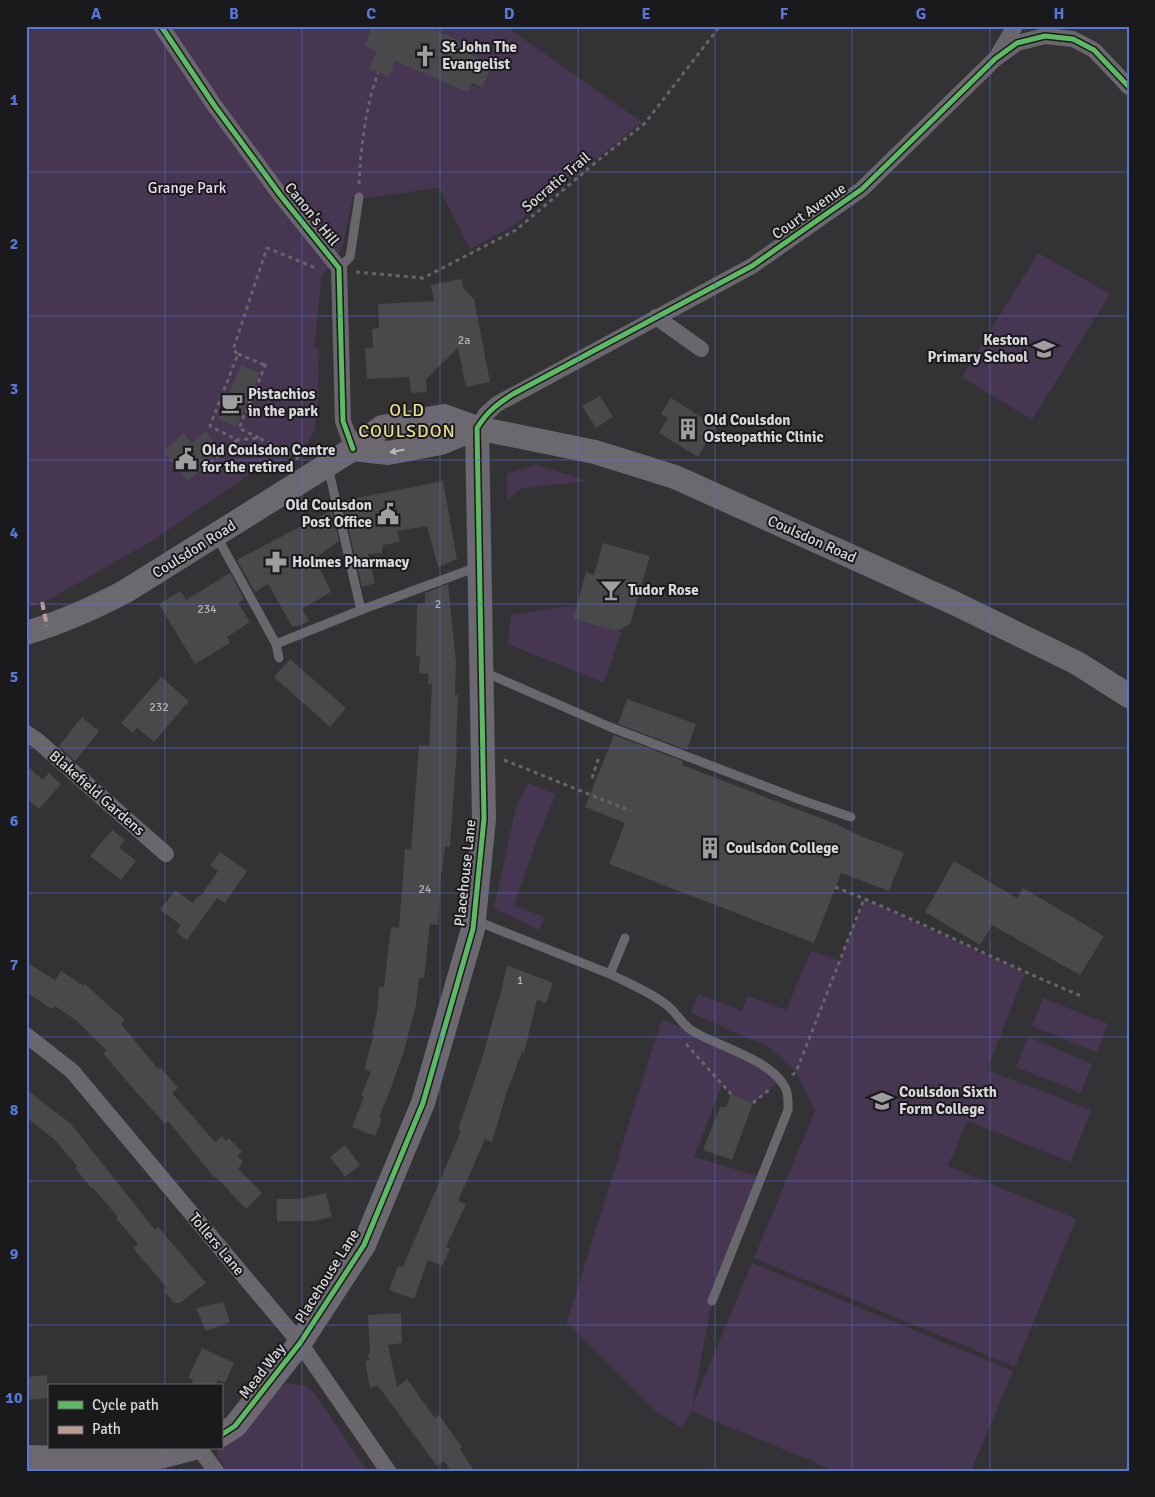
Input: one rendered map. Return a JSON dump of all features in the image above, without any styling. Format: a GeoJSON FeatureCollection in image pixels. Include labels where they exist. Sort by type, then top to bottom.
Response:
{"type":"FeatureCollection","features":[{"type":"Feature","properties":{"kind":"street","name":"Canon's Hill"},"geometry":{"type":"LineString","coordinates":[[162,26],[214,105],[281,196],[339,268],[343,422],[353,449]]}},
{"type":"Feature","properties":{"kind":"street"},"geometry":{"type":"LineString","coordinates":[[995,59],[1015,26]]}},
{"type":"Feature","properties":{"kind":"street","name":"Court Avenue"},"geometry":{"type":"LineString","coordinates":[[477,428],[486,414],[496,404],[752,266],[862,189],[995,59],[1017,43],[1069,32],[1094,50],[1129,87]]}},
{"type":"Feature","properties":{"kind":"street"},"geometry":{"type":"LineString","coordinates":[[656,317],[701,349]]}},
{"type":"Feature","properties":{"kind":"street","name":"Coulsdon Road"},"geometry":{"type":"LineString","coordinates":[[26,633],[56,624],[96,607],[126,591],[353,449],[382,427],[444,416],[477,428],[595,452],[675,477],[954,603],[1077,663],[1129,696]]}},
{"type":"Feature","properties":{"kind":"street","name":"Placehouse Lane"},"geometry":{"type":"LineString","coordinates":[[300,1343],[364,1245],[419,1112],[473,929],[484,819],[477,428]]}},
{"type":"Feature","properties":{"kind":"street","name":"Blakefield Gardens"},"geometry":{"type":"LineString","coordinates":[[26,733],[38,741],[166,854]]}},
{"type":"Feature","properties":{"kind":"street","name":"Tollers Lane"},"geometry":{"type":"LineString","coordinates":[[26,1035],[72,1071],[300,1343],[388,1471]]}},
{"type":"Feature","properties":{"kind":"street","name":"Mead Way"},"geometry":{"type":"LineString","coordinates":[[222,1435],[235,1426],[300,1343]]}},
{"type":"Feature","properties":{"kind":"street"},"geometry":{"type":"LineString","coordinates":[[26,1456],[147,1460],[186,1450]]}},
{"type":"Feature","properties":{"kind":"street"},"geometry":{"type":"LineString","coordinates":[[200,1450],[216,1471]]}},
{"type":"Feature","properties":{"kind":"lane"},"geometry":{"type":"LineString","coordinates":[[339,268],[350,257],[359,197]]}},
{"type":"Feature","properties":{"kind":"lane"},"geometry":{"type":"LineString","coordinates":[[321,468],[361,610]]}},
{"type":"Feature","properties":{"kind":"lane"},"geometry":{"type":"LineString","coordinates":[[216,535],[276,644],[279,658]]}},
{"type":"Feature","properties":{"kind":"lane"},"geometry":{"type":"LineString","coordinates":[[276,644],[480,566]]}},
{"type":"Feature","properties":{"kind":"lane"},"geometry":{"type":"LineString","coordinates":[[481,671],[610,727],[801,800],[851,817]]}},
{"type":"Feature","properties":{"kind":"lane"},"geometry":{"type":"LineString","coordinates":[[474,920],[610,974],[665,1003],[684,1025],[701,1036],[752,1059],[771,1072],[784,1086],[788,1098],[788,1110],[712,1301]]}},
{"type":"Feature","properties":{"kind":"lane"},"geometry":{"type":"LineString","coordinates":[[610,974],[625,938]]}},
{"type":"Feature","properties":{"kind":"path"},"geometry":{"type":"LineString","coordinates":[[359,197],[365,120],[370,95],[378,73]]}},
{"type":"Feature","properties":{"kind":"path"},"geometry":{"type":"LineString","coordinates":[[267,248],[233,350],[238,354],[266,363],[239,428],[321,468]]}},
{"type":"Feature","properties":{"kind":"path"},"geometry":{"type":"LineString","coordinates":[[238,354],[210,426],[237,440],[259,438]]}},
{"type":"Feature","properties":{"kind":"path"},"geometry":{"type":"LineString","coordinates":[[210,463],[237,440]]}},
{"type":"Feature","properties":{"kind":"path"},"geometry":{"type":"LineString","coordinates":[[592,778],[610,727]]}},
{"type":"Feature","properties":{"kind":"path"},"geometry":{"type":"LineString","coordinates":[[483,752],[631,811]]}},
{"type":"Feature","properties":{"kind":"path"},"geometry":{"type":"LineString","coordinates":[[592,754],[599,757]]}},
{"type":"Feature","properties":{"kind":"path"},"geometry":{"type":"LineString","coordinates":[[835,888],[864,899],[1025,973],[1084,997]]}},
{"type":"Feature","properties":{"kind":"path"},"geometry":{"type":"LineString","coordinates":[[753,1103],[796,1072],[864,899]]}},
{"type":"Feature","properties":{"kind":"green space","name":"Grange Park"},"geometry":{"type":"Polygon","coordinates":[[[26,26],[372,26],[364,46],[376,52],[369,69],[388,77],[395,61],[481,88],[492,64],[461,50],[465,43],[429,28],[430,26],[505,26],[642,122],[513,226],[470,249],[439,188],[365,198],[353,196],[342,249],[322,275],[314,348],[319,349],[316,421],[314,431],[308,442],[296,453],[277,464],[272,459],[152,541],[48,600],[26,608],[26,26]]]}},
{"type":"Feature","properties":{"kind":"green space"},"geometry":{"type":"Polygon","coordinates":[[[1038,253],[1110,294],[1032,420],[962,377],[1038,253]]]}},
{"type":"Feature","properties":{"kind":"green space"},"geometry":{"type":"Polygon","coordinates":[[[536,465],[588,481],[522,488],[507,501],[507,474],[536,465]]]}},
{"type":"Feature","properties":{"kind":"green space"},"geometry":{"type":"Polygon","coordinates":[[[577,605],[574,619],[621,632],[604,683],[508,644],[511,615],[577,605]]]}},
{"type":"Feature","properties":{"kind":"green space"},"geometry":{"type":"Polygon","coordinates":[[[528,783],[556,794],[538,837],[514,905],[544,917],[539,930],[494,908],[516,807],[528,783]]]}},
{"type":"Feature","properties":{"kind":"green space"},"geometry":{"type":"Polygon","coordinates":[[[864,899],[1025,973],[987,1070],[1091,1110],[1071,1162],[967,1121],[948,1166],[1076,1219],[1015,1367],[754,1258],[815,1111],[796,1072],[769,1047],[691,1013],[698,994],[742,1011],[748,996],[786,1010],[811,951],[840,961],[864,899]]]}},
{"type":"Feature","properties":{"kind":"green space"},"geometry":{"type":"Polygon","coordinates":[[[1043,998],[1108,1024],[1097,1052],[1032,1026],[1043,998]]]}},
{"type":"Feature","properties":{"kind":"green space"},"geometry":{"type":"Polygon","coordinates":[[[664,1020],[752,1059],[780,1082],[753,1103],[731,1094],[722,1085],[694,1157],[761,1177],[712,1301],[692,1407],[752,1263],[1013,1371],[971,1471],[836,1471],[691,1411],[682,1428],[658,1413],[567,1322],[660,1024],[664,1020]]]}},
{"type":"Feature","properties":{"kind":"green space"},"geometry":{"type":"Polygon","coordinates":[[[1028,1037],[1092,1064],[1081,1093],[1016,1067],[1028,1037]]]}},
{"type":"Feature","properties":{"kind":"green space"},"geometry":{"type":"Polygon","coordinates":[[[287,1383],[305,1386],[315,1394],[367,1471],[227,1471],[217,1456],[218,1450],[222,1450],[222,1445],[271,1393],[287,1383]]]}},
{"type":"Feature","properties":{"kind":"building","name":"St John The Evangelist"},"geometry":{"type":"Polygon","coordinates":[[[372,26],[426,26],[465,43],[461,50],[492,64],[482,88],[472,83],[468,92],[395,61],[389,77],[369,69],[376,52],[364,46],[372,26]]]}},
{"type":"Feature","properties":{"kind":"building"},"geometry":{"type":"Polygon","coordinates":[[[462,279],[463,288],[474,299],[490,382],[466,387],[458,348],[426,379],[427,392],[411,393],[409,377],[367,379],[365,348],[373,347],[372,329],[379,328],[378,304],[434,301],[431,285],[462,279]]]}},
{"type":"Feature","properties":{"kind":"building"},"geometry":{"type":"Polygon","coordinates":[[[241,365],[260,373],[236,427],[218,419],[241,365]]]}},
{"type":"Feature","properties":{"kind":"building"},"geometry":{"type":"Polygon","coordinates":[[[600,396],[613,417],[596,428],[582,406],[600,396]]]}},
{"type":"Feature","properties":{"kind":"building","name":"Old Coulsdon Osteopathic Clinic"},"geometry":{"type":"Polygon","coordinates":[[[671,398],[716,426],[698,457],[659,433],[668,418],[661,414],[671,398]]]}},
{"type":"Feature","properties":{"kind":"building"},"geometry":{"type":"Polygon","coordinates":[[[206,431],[220,449],[208,460],[210,463],[188,481],[163,451],[184,433],[192,443],[206,431]]]}},
{"type":"Feature","properties":{"kind":"building"},"geometry":{"type":"Polygon","coordinates":[[[443,481],[457,559],[438,567],[427,526],[397,531],[400,542],[383,545],[382,553],[368,554],[375,583],[362,587],[342,501],[443,481]]]}},
{"type":"Feature","properties":{"kind":"building"},"geometry":{"type":"Polygon","coordinates":[[[332,510],[339,541],[315,558],[331,592],[302,609],[309,621],[298,626],[292,626],[268,584],[255,592],[237,560],[332,510]]]}},
{"type":"Feature","properties":{"kind":"building","name":"Tudor Rose"},"geometry":{"type":"Polygon","coordinates":[[[603,543],[650,556],[630,624],[617,631],[573,619],[586,572],[594,575],[603,543]]]}},
{"type":"Feature","properties":{"kind":"building"},"geometry":{"type":"Polygon","coordinates":[[[230,573],[244,599],[238,603],[250,622],[227,637],[230,643],[195,664],[159,604],[181,591],[186,600],[230,573]]]}},
{"type":"Feature","properties":{"kind":"building"},"geometry":{"type":"Polygon","coordinates":[[[448,584],[456,662],[455,695],[458,695],[457,748],[450,847],[445,846],[441,872],[438,925],[430,924],[424,978],[419,978],[416,1005],[404,1051],[379,1117],[382,1119],[375,1136],[352,1127],[364,1097],[361,1096],[371,1072],[364,1069],[374,1034],[372,1033],[377,1013],[379,987],[384,987],[391,927],[399,928],[405,849],[411,850],[419,745],[429,746],[432,684],[428,684],[429,674],[419,673],[420,656],[416,656],[417,604],[425,603],[425,593],[448,584]]]}},
{"type":"Feature","properties":{"kind":"building"},"geometry":{"type":"Polygon","coordinates":[[[290,659],[346,708],[330,727],[274,677],[290,659]]]}},
{"type":"Feature","properties":{"kind":"building"},"geometry":{"type":"Polygon","coordinates":[[[161,677],[189,701],[154,742],[137,728],[133,733],[121,723],[161,677]]]}},
{"type":"Feature","properties":{"kind":"building"},"geometry":{"type":"Polygon","coordinates":[[[627,699],[696,724],[687,750],[618,724],[627,699]]]}},
{"type":"Feature","properties":{"kind":"building"},"geometry":{"type":"Polygon","coordinates":[[[82,717],[99,731],[75,761],[59,746],[82,717]]]}},
{"type":"Feature","properties":{"kind":"building","name":"Coulsdon College"},"geometry":{"type":"Polygon","coordinates":[[[614,735],[683,761],[682,765],[836,824],[904,853],[889,891],[841,873],[814,943],[609,864],[625,823],[585,807],[614,735]]]}},
{"type":"Feature","properties":{"kind":"building"},"geometry":{"type":"Polygon","coordinates":[[[26,765],[43,780],[49,773],[61,784],[39,809],[26,798],[26,765]]]}},
{"type":"Feature","properties":{"kind":"building"},"geometry":{"type":"Polygon","coordinates":[[[112,830],[125,840],[119,847],[136,861],[121,880],[90,856],[112,830]]]}},
{"type":"Feature","properties":{"kind":"building"},"geometry":{"type":"Polygon","coordinates":[[[220,852],[247,871],[225,903],[217,898],[187,940],[176,932],[181,925],[160,910],[175,890],[193,903],[198,896],[200,897],[218,871],[210,866],[220,852]]]}},
{"type":"Feature","properties":{"kind":"building"},"geometry":{"type":"Polygon","coordinates":[[[954,861],[1017,898],[1023,888],[1104,936],[1080,975],[992,925],[980,945],[925,912],[954,861]]]}},
{"type":"Feature","properties":{"kind":"building"},"geometry":{"type":"Polygon","coordinates":[[[26,962],[55,980],[61,971],[84,986],[85,984],[125,1020],[121,1024],[158,1069],[160,1067],[178,1088],[172,1093],[215,1142],[222,1136],[226,1141],[229,1138],[242,1152],[237,1156],[243,1162],[238,1169],[262,1193],[246,1209],[214,1177],[168,1121],[165,1124],[129,1084],[103,1053],[107,1051],[77,1021],[55,1006],[52,1009],[26,992],[26,962]]]}},
{"type":"Feature","properties":{"kind":"building"},"geometry":{"type":"Polygon","coordinates":[[[507,965],[553,983],[546,1003],[537,1000],[524,1053],[522,1052],[506,1094],[492,1142],[485,1139],[458,1201],[466,1204],[446,1247],[450,1249],[442,1266],[428,1260],[414,1299],[389,1290],[398,1266],[403,1267],[461,1131],[458,1129],[482,1059],[499,1001],[507,965]]]}},
{"type":"Feature","properties":{"kind":"building"},"geometry":{"type":"Polygon","coordinates":[[[26,1089],[71,1124],[155,1230],[158,1227],[206,1283],[180,1303],[174,1303],[164,1290],[167,1288],[133,1248],[138,1244],[116,1218],[118,1217],[92,1189],[75,1168],[77,1166],[55,1140],[26,1117],[26,1089]]]}},
{"type":"Feature","properties":{"kind":"building"},"geometry":{"type":"Polygon","coordinates":[[[731,1094],[753,1103],[732,1160],[703,1150],[720,1107],[726,1107],[731,1094]]]}},
{"type":"Feature","properties":{"kind":"building"},"geometry":{"type":"Polygon","coordinates":[[[345,1145],[360,1165],[345,1177],[330,1157],[345,1145]]]}},
{"type":"Feature","properties":{"kind":"building"},"geometry":{"type":"Polygon","coordinates":[[[326,1193],[332,1217],[314,1221],[277,1221],[277,1199],[299,1199],[326,1193]]]}},
{"type":"Feature","properties":{"kind":"building"},"geometry":{"type":"Polygon","coordinates":[[[223,1302],[230,1322],[206,1331],[196,1308],[223,1302]]]}},
{"type":"Feature","properties":{"kind":"building"},"geometry":{"type":"Polygon","coordinates":[[[401,1313],[402,1343],[388,1345],[397,1387],[407,1379],[435,1418],[439,1415],[462,1447],[460,1449],[474,1471],[451,1471],[444,1461],[437,1466],[378,1386],[370,1388],[365,1361],[369,1360],[368,1354],[370,1353],[368,1315],[401,1313]]]}},
{"type":"Feature","properties":{"kind":"building"},"geometry":{"type":"Polygon","coordinates":[[[202,1348],[234,1363],[225,1383],[218,1380],[216,1384],[192,1384],[193,1380],[188,1378],[202,1348]]]}},
{"type":"Feature","properties":{"kind":"building"},"geometry":{"type":"Polygon","coordinates":[[[47,1375],[48,1398],[26,1400],[26,1377],[47,1375]]]}},
{"type":"Feature","properties":{"kind":"marked path"},"geometry":{"type":"LineString","coordinates":[[42,602],[47,626]]}},
{"type":"Feature","properties":{"kind":"cycle path"},"geometry":{"type":"LineString","coordinates":[[161,26],[214,105],[281,196],[339,268],[343,421],[353,449]]}},
{"type":"Feature","properties":{"kind":"cycle path"},"geometry":{"type":"LineString","coordinates":[[222,1434],[235,1426],[300,1343],[364,1245],[423,1103],[473,929],[484,819],[477,428],[481,422],[502,401],[513,394],[752,266],[862,189],[995,59],[1017,43],[1045,36],[1073,39],[1094,50],[1129,87]]}},
{"type":"Feature","properties":{"kind":"place","name":"St John The Evangelist"},"geometry":{"type":"Point","coordinates":[425,56]}},
{"type":"Feature","properties":{"kind":"place","name":"Keston Primary School"},"geometry":{"type":"Point","coordinates":[1044,349]}},
{"type":"Feature","properties":{"kind":"place","name":"Pistachios in the park"},"geometry":{"type":"Point","coordinates":[232,403]}},
{"type":"Feature","properties":{"kind":"place","name":"Old Coulsdon Osteopathic Clinic"},"geometry":{"type":"Point","coordinates":[688,429]}},
{"type":"Feature","properties":{"kind":"place","name":"Old Coulsdon Centre for the retired"},"geometry":{"type":"Point","coordinates":[186,459]}},
{"type":"Feature","properties":{"kind":"place","name":"Old Coulsdon Post Office"},"geometry":{"type":"Point","coordinates":[388,514]}},
{"type":"Feature","properties":{"kind":"place","name":"Holmes Pharmacy"},"geometry":{"type":"Point","coordinates":[276,562]}},
{"type":"Feature","properties":{"kind":"place","name":"Tudor Rose"},"geometry":{"type":"Point","coordinates":[611,590]}},
{"type":"Feature","properties":{"kind":"place","name":"Coulsdon College"},"geometry":{"type":"Point","coordinates":[710,848]}},
{"type":"Feature","properties":{"kind":"place","name":"Coulsdon Sixth Form College"},"geometry":{"type":"Point","coordinates":[882,1101]}},
{"type":"Feature","properties":{"kind":"district","name":"OLD COULSDON"},"geometry":{"type":"Point","coordinates":[407,420]}}]}
